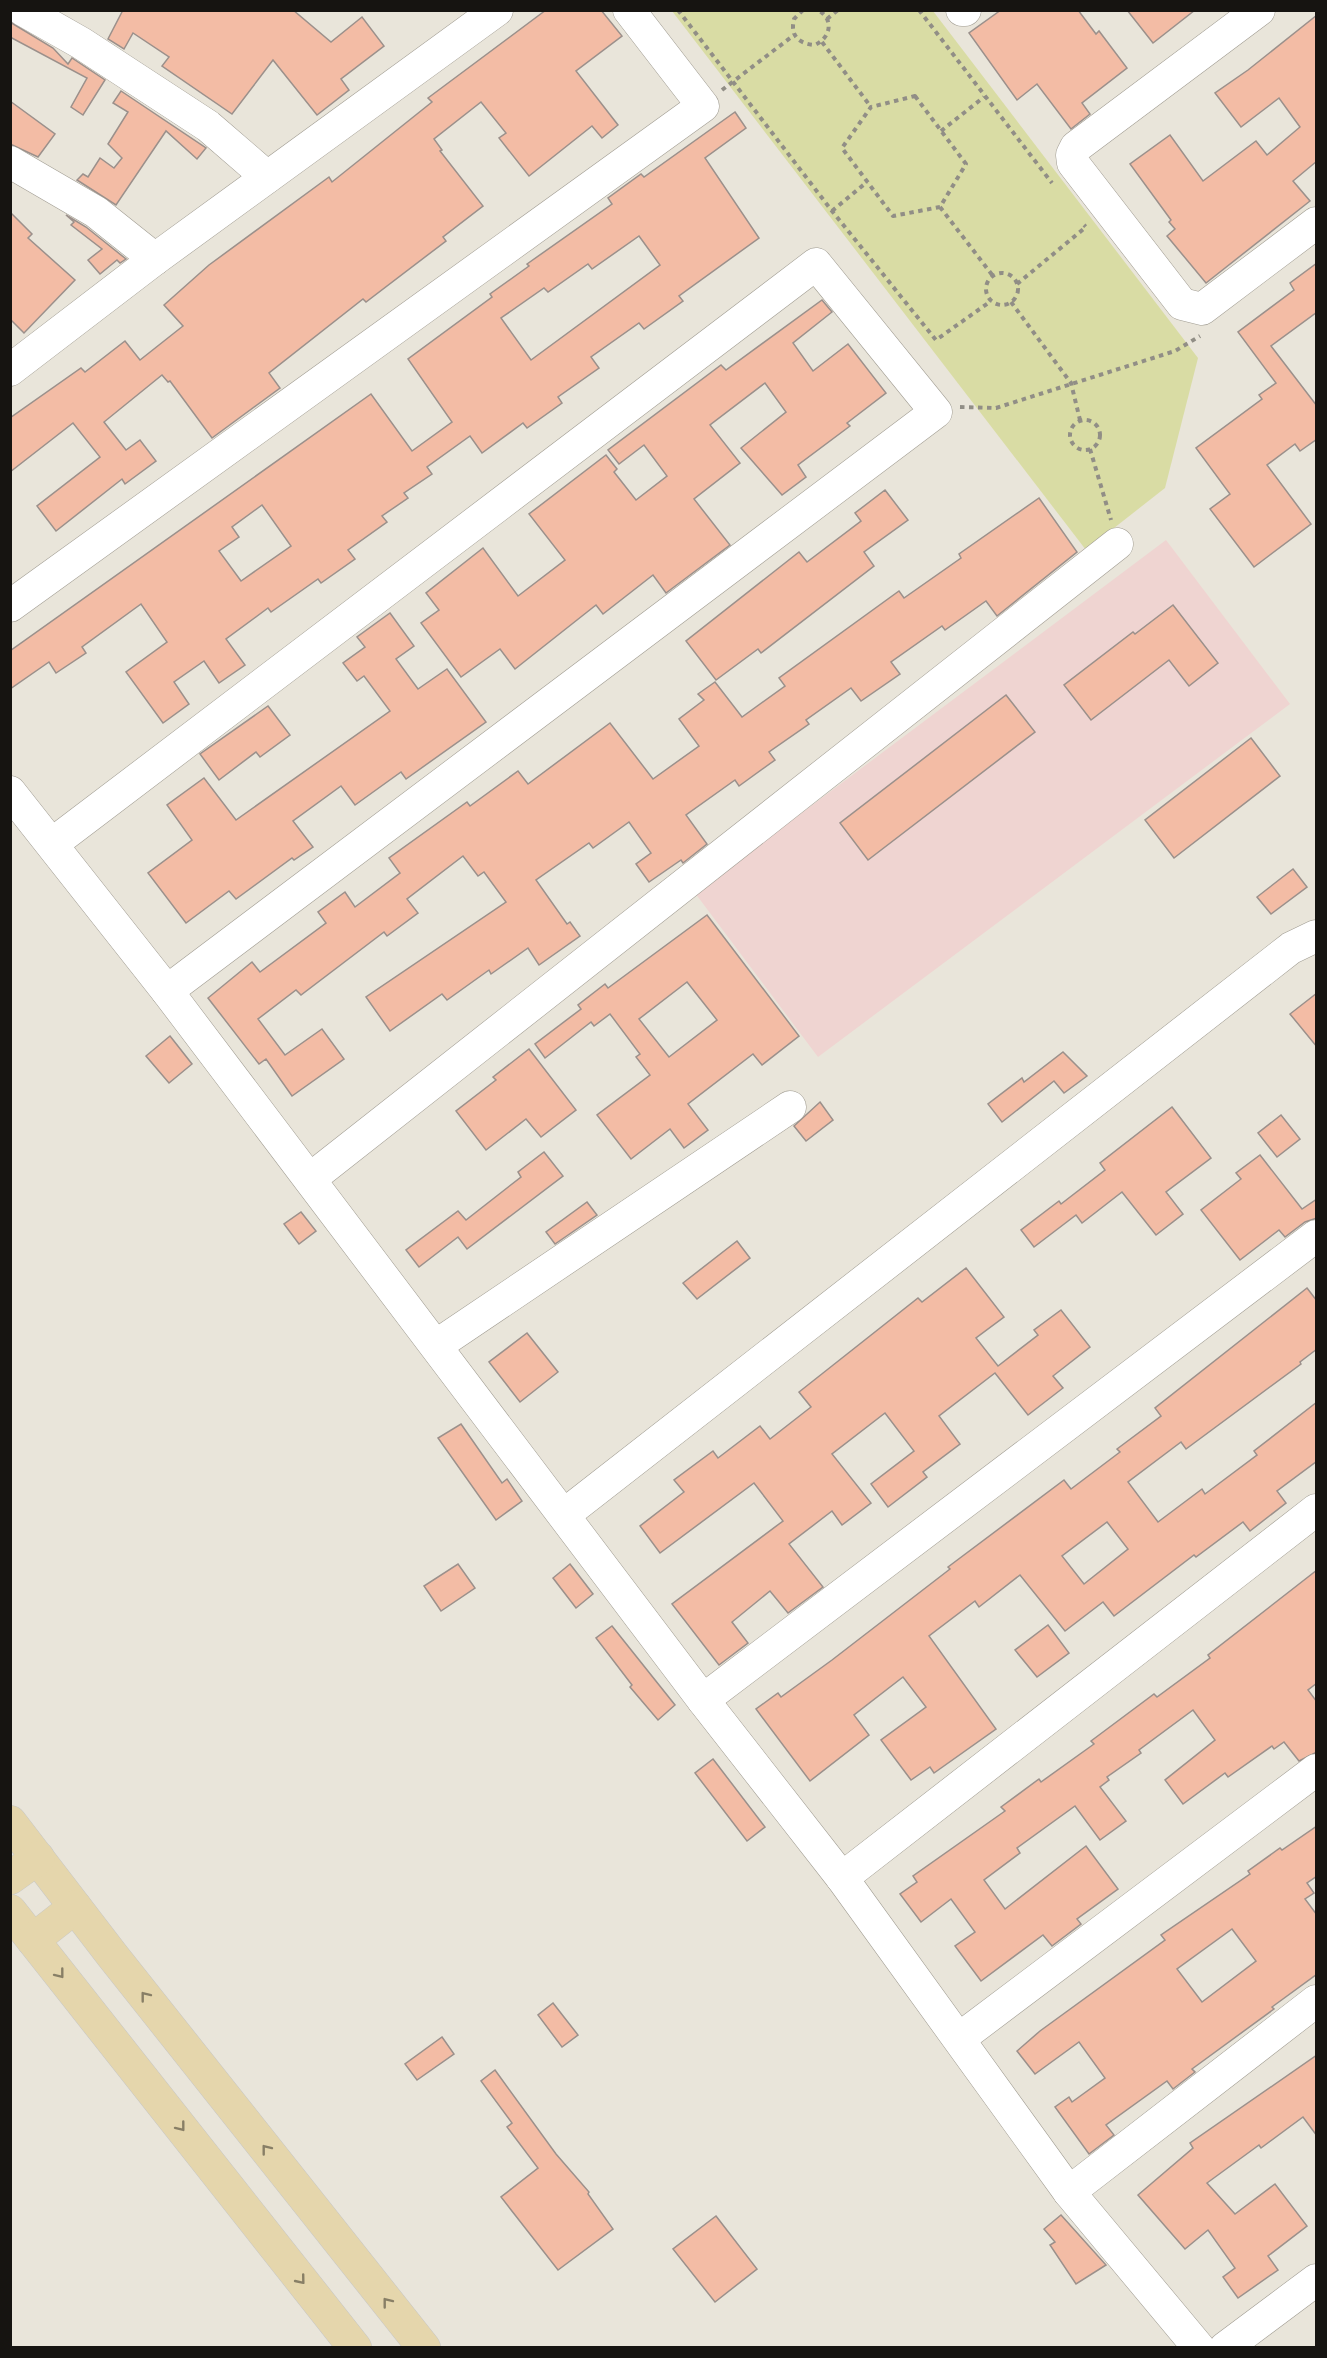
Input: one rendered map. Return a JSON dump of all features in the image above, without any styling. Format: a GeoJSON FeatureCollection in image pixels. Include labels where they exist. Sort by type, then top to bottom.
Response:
{"type":"FeatureCollection","features":[{"type":"Feature","properties":{"kind":"main road"},"geometry":{"type":"LineString","coordinates":[[10,1822],[423,2348]]}},
{"type":"Feature","properties":{"kind":"main road"},"geometry":{"type":"LineString","coordinates":[[10,1878],[38,1858]]}},
{"type":"Feature","properties":{"kind":"main road"},"geometry":{"type":"LineString","coordinates":[[33,1940],[75,1907]]}},
{"type":"Feature","properties":{"kind":"main road"},"geometry":{"type":"LineString","coordinates":[[10,1911],[355,2348]]}},
{"type":"Feature","properties":{"kind":"street"},"geometry":{"type":"LineString","coordinates":[[23,10],[81,42],[208,126],[267,177]]}},
{"type":"Feature","properties":{"kind":"street"},"geometry":{"type":"LineString","coordinates":[[10,606],[703,106],[629,10]]}},
{"type":"Feature","properties":{"kind":"street"},"geometry":{"type":"LineString","coordinates":[[1259,10],[1076,147],[1072,155],[1073,163],[1182,304],[1202,309],[1317,223]]}},
{"type":"Feature","properties":{"kind":"street"},"geometry":{"type":"LineString","coordinates":[[10,370],[479,15]]}},
{"type":"Feature","properties":{"kind":"street"},"geometry":{"type":"LineString","coordinates":[[10,162],[96,212],[155,259]]}},
{"type":"Feature","properties":{"kind":"street"},"geometry":{"type":"LineString","coordinates":[[51,844],[816,264],[936,412],[167,991]]}},
{"type":"Feature","properties":{"kind":"street"},"geometry":{"type":"LineString","coordinates":[[310,1179],[1118,544]]}},
{"type":"Feature","properties":{"kind":"street"},"geometry":{"type":"LineString","coordinates":[[10,792],[167,991],[565,1514],[703,1700],[842,1878],[960,2038],[1069,2192],[1199,2348]]}},
{"type":"Feature","properties":{"kind":"street"},"geometry":{"type":"LineString","coordinates":[[565,1514],[1291,948],[1317,936]]}},
{"type":"Feature","properties":{"kind":"street"},"geometry":{"type":"LineString","coordinates":[[437,1345],[790,1107]]}},
{"type":"Feature","properties":{"kind":"street"},"geometry":{"type":"LineString","coordinates":[[703,1700],[1317,1236]]}},
{"type":"Feature","properties":{"kind":"street"},"geometry":{"type":"LineString","coordinates":[[842,1878],[1317,1510]]}},
{"type":"Feature","properties":{"kind":"street"},"geometry":{"type":"LineString","coordinates":[[960,2038],[1317,1770]]}},
{"type":"Feature","properties":{"kind":"street"},"geometry":{"type":"LineString","coordinates":[[1069,2192],[1317,2001]]}},
{"type":"Feature","properties":{"kind":"street"},"geometry":{"type":"LineString","coordinates":[[1225,2348],[1317,2280]]}},
{"type":"Feature","properties":{"kind":"path"},"geometry":{"type":"LineString","coordinates":[[678,10],[832,211],[936,340],[991,301]]}},
{"type":"Feature","properties":{"kind":"path"},"geometry":{"type":"LineString","coordinates":[[794,35],[806,45],[822,42],[827,35],[827,19],[818,10]]}},
{"type":"Feature","properties":{"kind":"path"},"geometry":{"type":"LineString","coordinates":[[827,19],[838,10]]}},
{"type":"Feature","properties":{"kind":"path"},"geometry":{"type":"LineString","coordinates":[[919,10],[1057,190]]}},
{"type":"Feature","properties":{"kind":"path"},"geometry":{"type":"LineString","coordinates":[[794,35],[794,19],[800,11]]}},
{"type":"Feature","properties":{"kind":"path"},"geometry":{"type":"LineString","coordinates":[[703,106],[794,35]]}},
{"type":"Feature","properties":{"kind":"path"},"geometry":{"type":"LineString","coordinates":[[822,42],[871,107]]}},
{"type":"Feature","properties":{"kind":"path"},"geometry":{"type":"LineString","coordinates":[[915,96],[941,131],[966,164],[940,207],[893,216],[842,148],[871,107],[915,96]]}},
{"type":"Feature","properties":{"kind":"path"},"geometry":{"type":"LineString","coordinates":[[941,131],[984,97]]}},
{"type":"Feature","properties":{"kind":"path"},"geometry":{"type":"LineString","coordinates":[[832,211],[867,182]]}},
{"type":"Feature","properties":{"kind":"path"},"geometry":{"type":"LineString","coordinates":[[940,207],[993,276]]}},
{"type":"Feature","properties":{"kind":"path"},"geometry":{"type":"LineString","coordinates":[[1017,284],[1086,227],[1079,218]]}},
{"type":"Feature","properties":{"kind":"path"},"geometry":{"type":"LineString","coordinates":[[1007,274],[1017,284],[1018,291],[1011,302],[998,304],[991,301],[986,288],[993,276],[1007,274]]}},
{"type":"Feature","properties":{"kind":"path"},"geometry":{"type":"LineString","coordinates":[[1011,302],[1071,383],[1080,420]]}},
{"type":"Feature","properties":{"kind":"path"},"geometry":{"type":"LineString","coordinates":[[936,412],[954,408],[996,408],[1175,351],[1203,334],[1202,309]]}},
{"type":"Feature","properties":{"kind":"path"},"geometry":{"type":"LineString","coordinates":[[1080,420],[1094,422],[1101,433],[1096,445],[1090,449],[1084,450],[1073,443],[1071,430],[1080,420]]}},
{"type":"Feature","properties":{"kind":"path"},"geometry":{"type":"LineString","coordinates":[[1090,449],[1118,544]]}},
{"type":"Feature","properties":{"kind":"shaded area"},"geometry":{"type":"Polygon","coordinates":[[[1166,540],[1290,704],[818,1057],[695,893],[1166,540]]]}},
{"type":"Feature","properties":{"kind":"green space"},"geometry":{"type":"Polygon","coordinates":[[[672,11],[933,11],[1198,358],[1165,488],[1086,550],[672,11]]]}},
{"type":"Feature","properties":{"kind":"building"},"geometry":{"type":"Polygon","coordinates":[[[123,10],[293,10],[331,42],[362,17],[384,46],[341,79],[349,90],[317,115],[273,60],[232,114],[162,66],[169,57],[133,33],[124,49],[108,39],[123,10]]]}},
{"type":"Feature","properties":{"kind":"building"},"geometry":{"type":"Polygon","coordinates":[[[546,10],[601,10],[622,36],[576,71],[618,125],[602,138],[592,126],[529,176],[499,138],[506,133],[481,102],[434,139],[442,150],[440,151],[483,206],[443,237],[446,241],[366,302],[363,299],[269,373],[280,388],[212,438],[170,381],[168,382],[162,375],[104,422],[126,450],[140,440],[156,461],[125,484],[122,479],[56,531],[37,506],[100,457],[73,423],[10,472],[10,418],[81,368],[85,372],[125,341],[140,360],[183,326],[164,305],[209,265],[329,177],[332,182],[432,102],[428,98],[546,10]]]}},
{"type":"Feature","properties":{"kind":"building"},"geometry":{"type":"Polygon","coordinates":[[[1001,10],[1078,10],[1096,34],[1099,31],[1127,68],[1082,103],[1090,114],[1071,129],[1037,84],[1017,100],[969,33],[1001,10]]]}},
{"type":"Feature","properties":{"kind":"building"},"geometry":{"type":"Polygon","coordinates":[[[1127,10],[1195,10],[1153,43],[1127,10]]]}},
{"type":"Feature","properties":{"kind":"building"},"geometry":{"type":"Polygon","coordinates":[[[1317,15],[1317,161],[1293,181],[1310,201],[1206,283],[1167,236],[1175,229],[1169,222],[1171,220],[1130,164],[1170,135],[1203,181],[1256,141],[1267,155],[1300,127],[1279,98],[1241,127],[1215,93],[1317,15]]]}},
{"type":"Feature","properties":{"kind":"building"},"geometry":{"type":"Polygon","coordinates":[[[10,22],[53,48],[68,64],[72,58],[105,80],[83,115],[71,107],[87,78],[10,37],[10,22]]]}},
{"type":"Feature","properties":{"kind":"building"},"geometry":{"type":"Polygon","coordinates":[[[121,91],[206,148],[197,159],[166,131],[116,205],[77,180],[83,174],[88,177],[100,158],[114,168],[122,158],[108,144],[128,112],[113,103],[121,91]]]}},
{"type":"Feature","properties":{"kind":"building"},"geometry":{"type":"Polygon","coordinates":[[[10,101],[55,134],[38,157],[10,144],[10,101]]]}},
{"type":"Feature","properties":{"kind":"building"},"geometry":{"type":"Polygon","coordinates":[[[735,112],[746,128],[705,158],[759,238],[679,296],[683,301],[644,329],[639,323],[591,357],[599,368],[558,397],[562,403],[527,428],[523,423],[482,453],[470,436],[427,467],[432,474],[404,493],[408,498],[382,516],[387,522],[348,550],[355,559],[321,583],[318,579],[271,612],[268,608],[226,639],[245,665],[219,683],[204,661],[174,682],[189,704],[163,723],[126,672],[167,642],[141,604],[82,647],[86,653],[56,673],[49,662],[10,689],[10,651],[371,394],[412,451],[452,422],[408,359],[492,297],[490,294],[529,266],[527,264],[612,204],[608,198],[641,174],[644,177],[735,112]],[[639,236],[592,269],[588,264],[548,292],[544,288],[501,318],[531,360],[660,265],[639,236]],[[262,505],[232,527],[239,537],[219,551],[241,581],[291,546],[262,505]]]}},
{"type":"Feature","properties":{"kind":"building"},"geometry":{"type":"Polygon","coordinates":[[[10,212],[32,234],[28,238],[75,280],[24,333],[10,319],[10,212]]]}},
{"type":"Feature","properties":{"kind":"building"},"geometry":{"type":"Polygon","coordinates":[[[66,215],[86,227],[126,259],[120,263],[117,260],[100,274],[88,260],[102,249],[71,225],[74,222],[66,215]]]}},
{"type":"Feature","properties":{"kind":"building"},"geometry":{"type":"Polygon","coordinates":[[[1317,263],[1317,312],[1271,346],[1317,406],[1317,439],[1300,451],[1295,444],[1267,465],[1311,524],[1254,567],[1210,509],[1230,494],[1196,448],[1262,399],[1259,395],[1276,383],[1238,332],[1294,290],[1290,283],[1317,263]]]}},
{"type":"Feature","properties":{"kind":"building"},"geometry":{"type":"Polygon","coordinates":[[[822,300],[832,312],[793,343],[813,371],[848,344],[886,393],[847,423],[850,426],[798,465],[806,477],[782,495],[741,448],[786,412],[765,383],[710,425],[740,463],[694,499],[730,545],[666,593],[653,575],[603,614],[596,605],[515,669],[500,649],[461,677],[421,623],[439,610],[426,593],[483,548],[518,596],[565,560],[529,514],[606,455],[617,469],[614,472],[636,500],[667,476],[644,445],[619,464],[608,450],[721,365],[726,370],[822,300]]]}},
{"type":"Feature","properties":{"kind":"building"},"geometry":{"type":"Polygon","coordinates":[[[885,490],[908,520],[864,552],[874,566],[761,653],[758,649],[716,680],[686,641],[799,552],[807,562],[861,521],[855,513],[885,490]]]}},
{"type":"Feature","properties":{"kind":"building"},"geometry":{"type":"Polygon","coordinates":[[[1039,498],[1077,552],[997,616],[986,601],[945,630],[942,626],[891,662],[900,674],[861,701],[851,688],[806,720],[809,724],[769,752],[775,760],[739,786],[735,780],[686,815],[707,844],[683,863],[681,860],[649,882],[636,864],[651,853],[629,822],[593,848],[589,843],[536,880],[567,924],[570,922],[580,936],[539,965],[528,948],[491,974],[489,970],[447,1000],[442,994],[390,1031],[366,997],[506,902],[484,872],[478,876],[463,856],[407,899],[418,913],[387,936],[384,932],[301,995],[296,990],[258,1019],[285,1055],[322,1029],[344,1059],[292,1096],[266,1059],[259,1064],[208,998],[252,962],[260,972],[326,923],[318,912],[345,892],[355,907],[400,873],[389,858],[467,802],[470,806],[518,771],[528,784],[610,723],[653,779],[699,746],[679,719],[704,700],[698,694],[715,682],[742,717],[785,686],[779,678],[899,591],[904,598],[961,558],[959,554],[1039,498]]]}},
{"type":"Feature","properties":{"kind":"building"},"geometry":{"type":"Polygon","coordinates":[[[1173,605],[1218,663],[1189,686],[1169,660],[1091,720],[1064,685],[1133,632],[1135,634],[1173,605]]]}},
{"type":"Feature","properties":{"kind":"building"},"geometry":{"type":"Polygon","coordinates":[[[390,613],[414,646],[396,659],[418,689],[447,669],[486,722],[406,779],[401,772],[355,805],[341,786],[293,821],[313,847],[294,860],[292,858],[236,899],[229,891],[186,923],[148,873],[192,840],[167,805],[204,778],[236,820],[390,711],[364,676],[357,681],[343,663],[365,647],[357,637],[390,613]]]}},
{"type":"Feature","properties":{"kind":"building"},"geometry":{"type":"Polygon","coordinates":[[[1006,695],[1035,732],[868,860],[840,823],[1006,695]]]}},
{"type":"Feature","properties":{"kind":"building"},"geometry":{"type":"Polygon","coordinates":[[[268,706],[290,735],[260,757],[256,752],[219,780],[200,754],[268,706]]]}},
{"type":"Feature","properties":{"kind":"building"},"geometry":{"type":"Polygon","coordinates":[[[1251,738],[1280,776],[1174,858],[1145,820],[1251,738]]]}},
{"type":"Feature","properties":{"kind":"building"},"geometry":{"type":"Polygon","coordinates":[[[1293,869],[1307,887],[1271,914],[1257,897],[1293,869]]]}},
{"type":"Feature","properties":{"kind":"building"},"geometry":{"type":"Polygon","coordinates":[[[707,915],[799,1036],[762,1065],[753,1054],[688,1104],[708,1130],[684,1148],[670,1129],[631,1159],[597,1115],[650,1075],[636,1057],[640,1054],[610,1014],[594,1026],[591,1022],[545,1058],[535,1044],[581,1009],[578,1005],[605,984],[608,988],[707,915]],[[687,982],[639,1019],[669,1057],[717,1020],[687,982]]]}},
{"type":"Feature","properties":{"kind":"building"},"geometry":{"type":"Polygon","coordinates":[[[1317,993],[1317,1047],[1290,1014],[1317,993]]]}},
{"type":"Feature","properties":{"kind":"building"},"geometry":{"type":"Polygon","coordinates":[[[170,1036],[192,1064],[169,1083],[146,1056],[170,1036]]]}},
{"type":"Feature","properties":{"kind":"building"},"geometry":{"type":"Polygon","coordinates":[[[529,1049],[576,1110],[541,1137],[526,1119],[486,1150],[456,1111],[496,1080],[493,1077],[529,1049]]]}},
{"type":"Feature","properties":{"kind":"building"},"geometry":{"type":"Polygon","coordinates":[[[1063,1052],[1087,1076],[1064,1093],[1054,1081],[1002,1122],[988,1104],[1022,1078],[1024,1082],[1063,1052]]]}},
{"type":"Feature","properties":{"kind":"building"},"geometry":{"type":"Polygon","coordinates":[[[820,1102],[833,1120],[806,1141],[794,1126],[820,1102]]]}},
{"type":"Feature","properties":{"kind":"building"},"geometry":{"type":"Polygon","coordinates":[[[1172,1107],[1211,1158],[1166,1192],[1183,1214],[1156,1235],[1122,1192],[1082,1223],[1076,1215],[1034,1247],[1021,1230],[1059,1201],[1061,1204],[1105,1170],[1100,1163],[1172,1107]]]}},
{"type":"Feature","properties":{"kind":"building"},"geometry":{"type":"Polygon","coordinates":[[[1281,1115],[1300,1139],[1277,1157],[1258,1133],[1281,1115]]]}},
{"type":"Feature","properties":{"kind":"building"},"geometry":{"type":"Polygon","coordinates":[[[544,1152],[563,1176],[467,1249],[458,1237],[419,1267],[406,1250],[458,1211],[466,1220],[521,1177],[518,1172],[544,1152]]]}},
{"type":"Feature","properties":{"kind":"building"},"geometry":{"type":"Polygon","coordinates":[[[1260,1155],[1302,1209],[1317,1199],[1317,1218],[1305,1222],[1285,1237],[1279,1230],[1240,1260],[1201,1210],[1241,1179],[1236,1173],[1260,1155]]]}},
{"type":"Feature","properties":{"kind":"building"},"geometry":{"type":"Polygon","coordinates":[[[587,1202],[597,1215],[555,1244],[546,1232],[587,1202]]]}},
{"type":"Feature","properties":{"kind":"building"},"geometry":{"type":"Polygon","coordinates":[[[301,1212],[316,1231],[299,1244],[284,1224],[301,1212]]]}},
{"type":"Feature","properties":{"kind":"building"},"geometry":{"type":"Polygon","coordinates":[[[737,1241],[750,1258],[697,1299],[683,1283],[737,1241]]]}},
{"type":"Feature","properties":{"kind":"building"},"geometry":{"type":"Polygon","coordinates":[[[966,1268],[1004,1317],[976,1338],[998,1366],[1038,1335],[1034,1330],[1061,1310],[1090,1347],[1053,1376],[1063,1388],[1028,1415],[995,1373],[939,1416],[960,1444],[923,1472],[927,1477],[888,1507],[871,1484],[914,1451],[885,1413],[832,1454],[871,1503],[842,1525],[832,1511],[789,1544],[823,1587],[788,1613],[770,1591],[732,1622],[748,1643],[719,1665],[672,1604],[783,1521],[754,1483],[660,1553],[640,1526],[684,1492],[674,1480],[713,1451],[718,1458],[760,1426],[770,1439],[811,1407],[799,1392],[918,1298],[922,1302],[966,1268]]]}},
{"type":"Feature","properties":{"kind":"building"},"geometry":{"type":"Polygon","coordinates":[[[1307,1288],[1317,1301],[1317,1349],[1300,1362],[1301,1364],[1186,1449],[1181,1442],[1128,1482],[1158,1522],[1202,1489],[1205,1494],[1257,1455],[1254,1451],[1317,1402],[1317,1461],[1277,1491],[1286,1503],[1250,1531],[1243,1522],[1196,1557],[1194,1555],[1114,1616],[1103,1602],[1065,1631],[1020,1575],[979,1607],[975,1601],[929,1636],[996,1729],[934,1773],[930,1767],[911,1780],[881,1740],[926,1707],[903,1677],[854,1715],[869,1735],[810,1781],[756,1709],[778,1693],[781,1697],[832,1660],[950,1569],[948,1567],[1064,1480],[1071,1489],[1120,1452],[1117,1449],[1161,1416],[1155,1408],[1307,1288]],[[1107,1522],[1062,1556],[1084,1584],[1128,1549],[1107,1522]]]}},
{"type":"Feature","properties":{"kind":"building"},"geometry":{"type":"Polygon","coordinates":[[[527,1333],[558,1372],[520,1402],[489,1362],[527,1333]]]}},
{"type":"Feature","properties":{"kind":"building"},"geometry":{"type":"Polygon","coordinates":[[[461,1424],[502,1483],[507,1479],[522,1501],[496,1520],[438,1438],[461,1424]]]}},
{"type":"Feature","properties":{"kind":"building"},"geometry":{"type":"Polygon","coordinates":[[[458,1564],[475,1588],[441,1611],[424,1586],[458,1564]]]}},
{"type":"Feature","properties":{"kind":"building"},"geometry":{"type":"Polygon","coordinates":[[[570,1564],[593,1594],[576,1608],[553,1578],[570,1564]]]}},
{"type":"Feature","properties":{"kind":"building"},"geometry":{"type":"Polygon","coordinates":[[[1317,1570],[1317,1683],[1308,1690],[1317,1702],[1317,1752],[1299,1761],[1284,1742],[1274,1749],[1272,1746],[1228,1777],[1225,1773],[1183,1804],[1165,1780],[1215,1740],[1193,1710],[1139,1750],[1141,1753],[1107,1777],[1109,1780],[1100,1787],[1126,1821],[1100,1840],[1075,1806],[1017,1848],[1020,1853],[984,1880],[1005,1909],[1086,1846],[1118,1889],[1077,1919],[1081,1924],[1052,1946],[1043,1935],[981,1981],[955,1946],[975,1932],[951,1899],[921,1922],[900,1894],[917,1882],[913,1876],[1005,1811],[1001,1807],[1039,1779],[1041,1782],[1094,1744],[1091,1741],[1154,1694],[1157,1697],[1210,1658],[1208,1655],[1317,1570]]]}},
{"type":"Feature","properties":{"kind":"building"},"geometry":{"type":"Polygon","coordinates":[[[1048,1625],[1069,1653],[1037,1677],[1015,1650],[1048,1625]]]}},
{"type":"Feature","properties":{"kind":"building"},"geometry":{"type":"Polygon","coordinates":[[[612,1626],[675,1705],[658,1720],[630,1687],[632,1685],[596,1638],[612,1626]]]}},
{"type":"Feature","properties":{"kind":"building"},"geometry":{"type":"Polygon","coordinates":[[[713,1759],[765,1827],[747,1841],[695,1773],[713,1759]]]}},
{"type":"Feature","properties":{"kind":"building"},"geometry":{"type":"Polygon","coordinates":[[[1317,1826],[1317,1876],[1307,1883],[1314,1893],[1305,1899],[1317,1915],[1317,1974],[1272,2007],[1274,2009],[1192,2069],[1195,2072],[1173,2089],[1167,2081],[1106,2125],[1114,2135],[1089,2154],[1055,2107],[1069,2097],[1072,2102],[1105,2078],[1079,2042],[1035,2074],[1017,2051],[1040,2031],[1165,1940],[1161,1935],[1250,1874],[1248,1871],[1280,1848],[1282,1850],[1317,1826]],[[1232,1929],[1177,1969],[1202,2002],[1256,1961],[1232,1929]]]}},
{"type":"Feature","properties":{"kind":"building"},"geometry":{"type":"Polygon","coordinates":[[[553,2003],[578,2035],[562,2047],[538,2015],[553,2003]]]}},
{"type":"Feature","properties":{"kind":"building"},"geometry":{"type":"Polygon","coordinates":[[[442,2037],[454,2054],[417,2080],[405,2064],[442,2037]]]}},
{"type":"Feature","properties":{"kind":"building"},"geometry":{"type":"Polygon","coordinates":[[[1317,2055],[1317,2136],[1303,2117],[1261,2148],[1259,2145],[1207,2183],[1235,2214],[1275,2184],[1307,2226],[1268,2256],[1278,2270],[1238,2298],[1223,2277],[1235,2268],[1208,2230],[1185,2249],[1138,2195],[1193,2148],[1190,2143],[1317,2055]]]}},
{"type":"Feature","properties":{"kind":"building"},"geometry":{"type":"Polygon","coordinates":[[[495,2070],[556,2154],[589,2192],[588,2194],[613,2229],[558,2270],[501,2197],[538,2168],[507,2127],[512,2123],[481,2081],[495,2070]]]}},
{"type":"Feature","properties":{"kind":"building"},"geometry":{"type":"Polygon","coordinates":[[[1061,2215],[1106,2265],[1076,2284],[1050,2245],[1055,2242],[1044,2229],[1061,2215]]]}},
{"type":"Feature","properties":{"kind":"building"},"geometry":{"type":"Polygon","coordinates":[[[716,2216],[757,2269],[715,2302],[673,2249],[716,2216]]]}}]}
